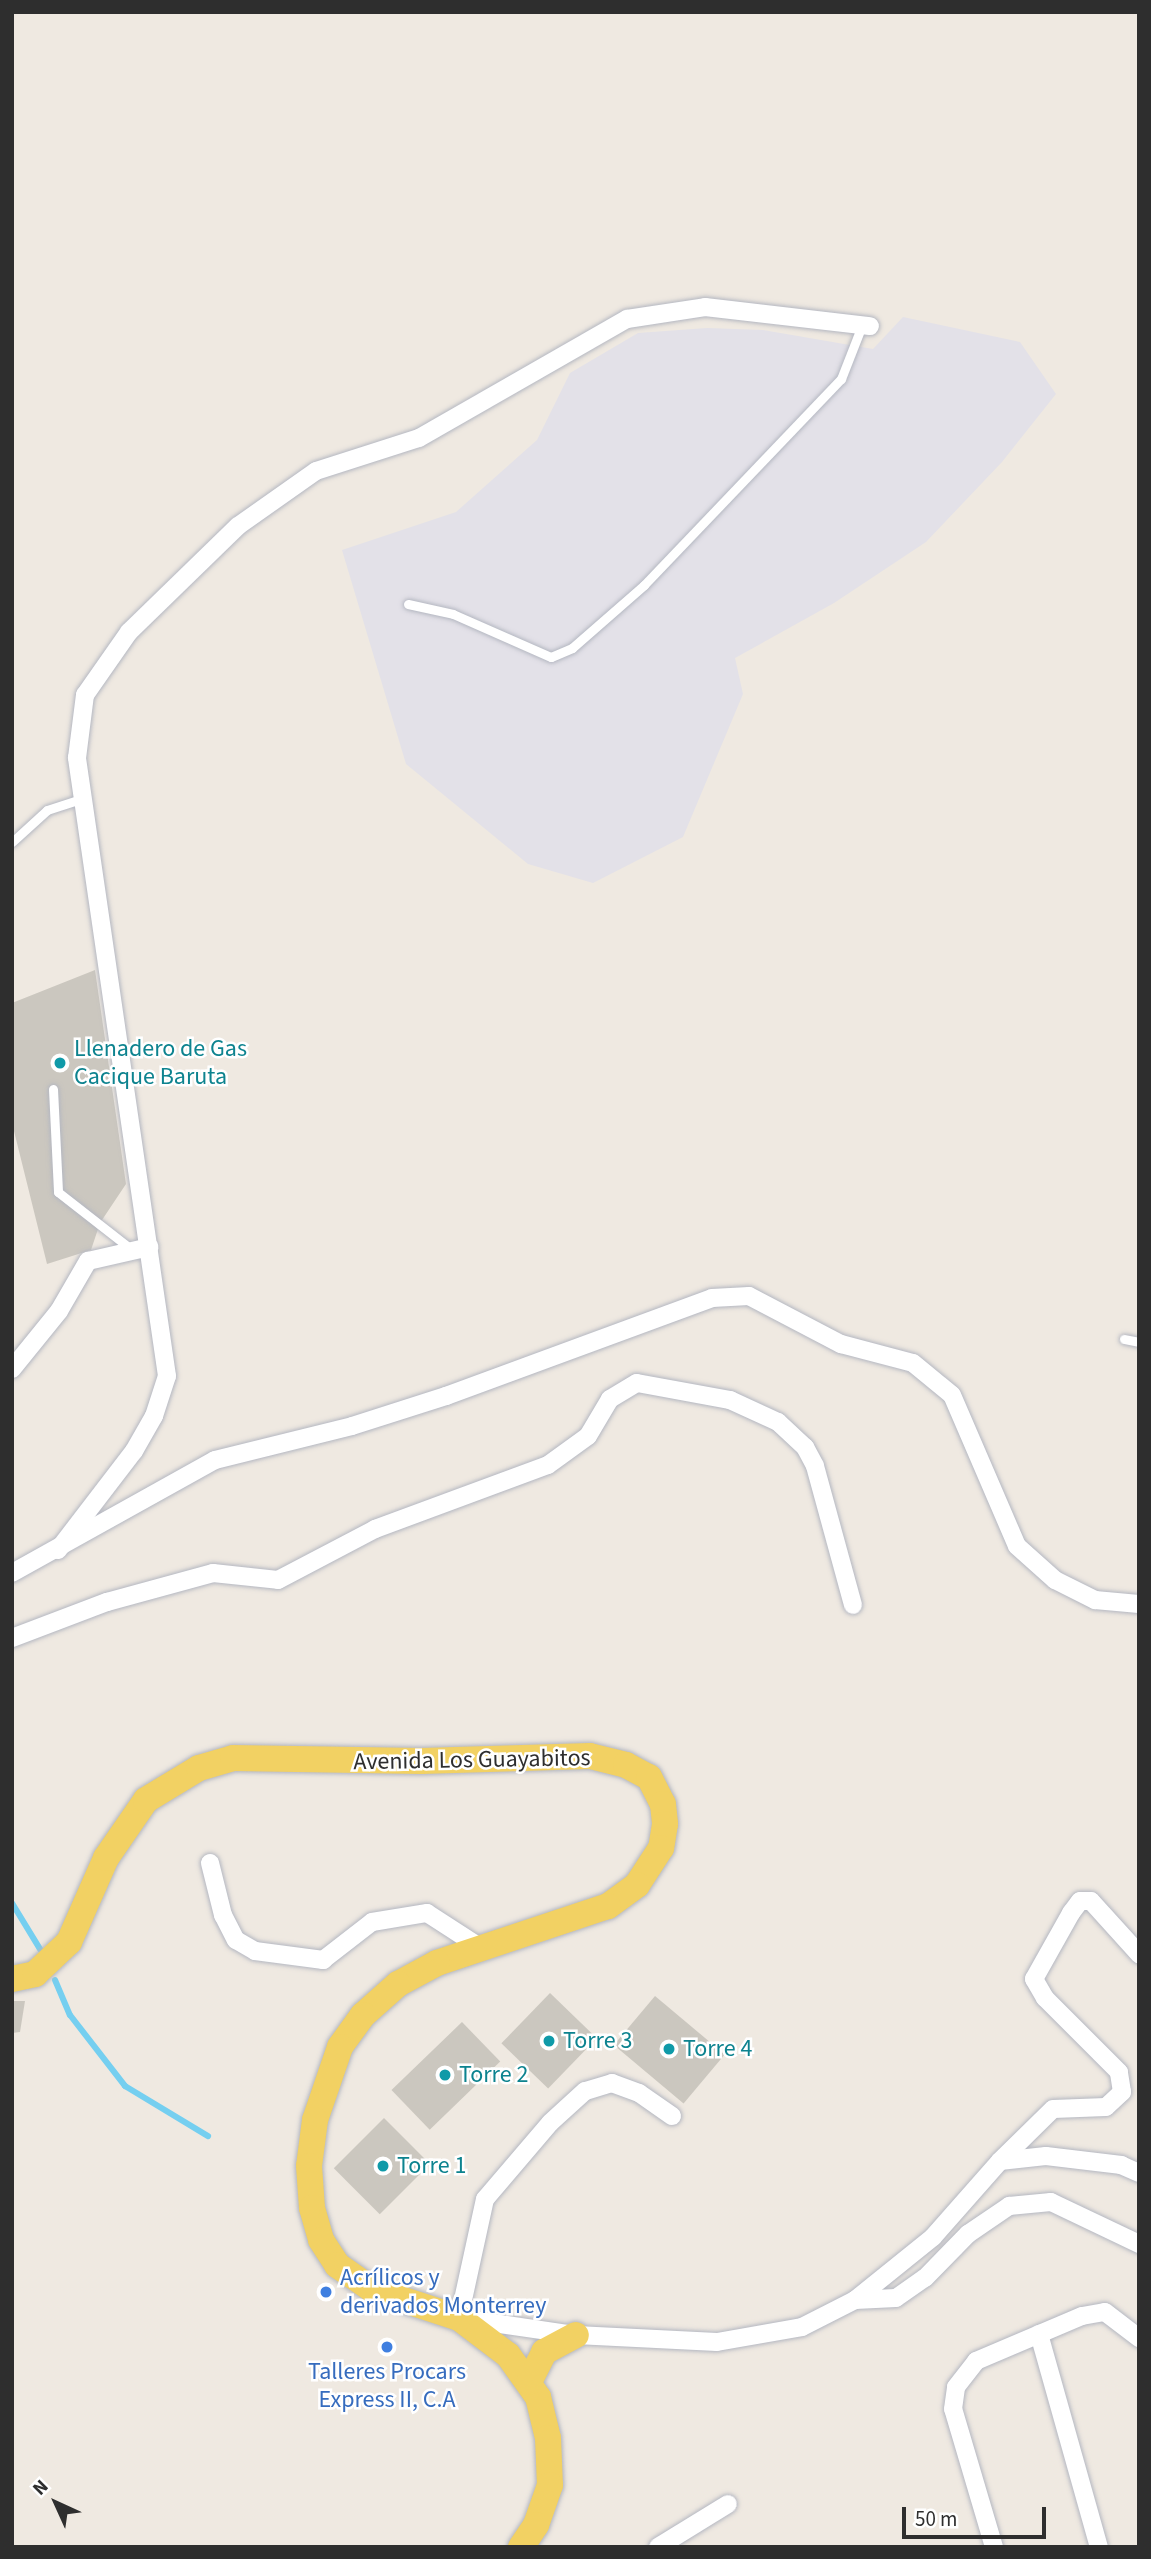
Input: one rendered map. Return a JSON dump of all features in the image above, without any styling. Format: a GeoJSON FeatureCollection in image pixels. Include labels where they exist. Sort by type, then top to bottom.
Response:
{"type":"FeatureCollection","features":[{"type":"Feature","properties":{"kind":"main road","name":"Avenida Los Guayabitos"},"geometry":{"type":"LineString","coordinates":[[12,1979],[36,1974],[68,1942],[106,1858],[146,1800],[199,1768],[233,1758],[421,1761],[590,1756],[625,1765],[649,1777],[663,1804],[665,1824],[661,1848],[638,1885],[620,1900],[595,1911],[437,1963],[398,1984],[350,2031],[318,2101],[309,2166],[316,2224],[337,2265],[359,2285],[458,2318],[508,2355],[529,2382],[544,2415],[550,2473],[547,2500],[521,2547]]}},
{"type":"Feature","properties":{"kind":"main road"},"geometry":{"type":"LineString","coordinates":[[529,2382],[532,2367],[544,2352],[576,2335]]}},
{"type":"Feature","properties":{"kind":"street"},"geometry":{"type":"LineString","coordinates":[[58,1550],[134,1451],[154,1416],[167,1376],[77,758],[85,695],[129,632],[238,526],[316,471],[419,439],[627,319],[705,307],[866,326]]}},
{"type":"Feature","properties":{"kind":"street"},"geometry":{"type":"LineString","coordinates":[[12,1368],[59,1311],[88,1261],[149,1247]]}},
{"type":"Feature","properties":{"kind":"street"},"geometry":{"type":"LineString","coordinates":[[12,1573],[58,1550],[215,1460],[352,1426],[446,1396],[712,1298],[749,1296],[841,1344],[913,1363],[952,1395],[1017,1546],[1055,1580],[1095,1600],[1139,1604]]}},
{"type":"Feature","properties":{"kind":"street"},"geometry":{"type":"LineString","coordinates":[[12,1638],[107,1602],[213,1573],[278,1580],[375,1529],[548,1465],[588,1436],[610,1399],[637,1383],[730,1400],[778,1422],[805,1447],[815,1466],[853,1605]]}},
{"type":"Feature","properties":{"kind":"street"},"geometry":{"type":"LineString","coordinates":[[210,1863],[223,1915],[236,1940],[255,1951],[323,1960],[372,1922],[427,1913],[481,1948]]}},
{"type":"Feature","properties":{"kind":"street"},"geometry":{"type":"LineString","coordinates":[[672,2116],[639,2093],[612,2083],[585,2091],[550,2123],[485,2199],[458,2318],[576,2335],[717,2342],[802,2327],[855,2300],[933,2237],[1041,2115],[1053,2109],[1106,2107],[1122,2092],[1119,2072],[1045,1998],[1034,1979],[1080,1901],[1091,1901],[1139,1954]]}},
{"type":"Feature","properties":{"kind":"street"},"geometry":{"type":"LineString","coordinates":[[1000,2161],[1046,2156],[1121,2165],[1139,2173]]}},
{"type":"Feature","properties":{"kind":"street"},"geometry":{"type":"LineString","coordinates":[[855,2300],[896,2298],[925,2278],[968,2234],[1009,2206],[1051,2202],[1139,2244]]}},
{"type":"Feature","properties":{"kind":"street"},"geometry":{"type":"LineString","coordinates":[[994,2547],[953,2409],[956,2387],[976,2361],[1082,2316],[1105,2312],[1139,2338]]}},
{"type":"Feature","properties":{"kind":"street"},"geometry":{"type":"LineString","coordinates":[[1039,2334],[1099,2547]]}},
{"type":"Feature","properties":{"kind":"street"},"geometry":{"type":"LineString","coordinates":[[658,2547],[728,2504]]}},
{"type":"Feature","properties":{"kind":"lane"},"geometry":{"type":"LineString","coordinates":[[408,604],[453,614],[551,657],[572,648],[644,585],[841,379],[866,326]]}},
{"type":"Feature","properties":{"kind":"lane"},"geometry":{"type":"LineString","coordinates":[[12,842],[47,810],[83,797]]}},
{"type":"Feature","properties":{"kind":"lane"},"geometry":{"type":"LineString","coordinates":[[53,1089],[58,1192],[131,1249]]}},
{"type":"Feature","properties":{"kind":"lane"},"geometry":{"type":"LineString","coordinates":[[1124,1339],[1139,1342]]}},
{"type":"Feature","properties":{"kind":"shaded area"},"geometry":{"type":"Polygon","coordinates":[[[903,317],[1020,342],[1056,394],[1002,462],[926,542],[834,603],[735,658],[743,694],[683,837],[593,883],[528,864],[406,764],[342,550],[456,512],[537,440],[570,373],[638,333],[707,328],[763,330],[873,349],[903,317]]]}},
{"type":"Feature","properties":{"kind":"building","name":"Llenadero de Gas Cacique Baruta"},"geometry":{"type":"Polygon","coordinates":[[[95,970],[126,1184],[100,1223],[91,1250],[47,1264],[12,1123],[12,1003],[95,970]]]}},
{"type":"Feature","properties":{"kind":"building","name":"Torre 3"},"geometry":{"type":"Polygon","coordinates":[[[550,1993],[597,2038],[548,2089],[501,2043],[550,1993]]]}},
{"type":"Feature","properties":{"kind":"building","name":"Torre 4"},"geometry":{"type":"Polygon","coordinates":[[[655,1996],[725,2054],[684,2104],[614,2045],[655,1996]]]}},
{"type":"Feature","properties":{"kind":"building"},"geometry":{"type":"Polygon","coordinates":[[[12,2001],[25,2001],[20,2032],[12,2033],[12,2001]]]}},
{"type":"Feature","properties":{"kind":"building","name":"Torre 2"},"geometry":{"type":"Polygon","coordinates":[[[462,2022],[500,2062],[430,2130],[392,2090],[462,2022]]]}},
{"type":"Feature","properties":{"kind":"building","name":"Torre 1"},"geometry":{"type":"Polygon","coordinates":[[[384,2118],[430,2164],[380,2214],[334,2168],[384,2118]]]}},
{"type":"Feature","properties":{"kind":"waterway"},"geometry":{"type":"LineString","coordinates":[[12,1903],[40,1949]]}},
{"type":"Feature","properties":{"kind":"waterway"},"geometry":{"type":"LineString","coordinates":[[55,1980],[70,2015],[125,2086],[208,2136]]}},
{"type":"Feature","properties":{"kind":"place","name":"Llenadero de Gas Cacique Baruta"},"geometry":{"type":"Point","coordinates":[60,1063]}},
{"type":"Feature","properties":{"kind":"place","name":"Torre 3"},"geometry":{"type":"Point","coordinates":[549,2041]}},
{"type":"Feature","properties":{"kind":"place","name":"Torre 4"},"geometry":{"type":"Point","coordinates":[669,2049]}},
{"type":"Feature","properties":{"kind":"place","name":"Torre 2"},"geometry":{"type":"Point","coordinates":[445,2075]}},
{"type":"Feature","properties":{"kind":"place","name":"Torre 1"},"geometry":{"type":"Point","coordinates":[383,2166]}},
{"type":"Feature","properties":{"kind":"place","name":"Acrílicos y derivados Monterrey"},"geometry":{"type":"Point","coordinates":[326,2292]}},
{"type":"Feature","properties":{"kind":"place","name":"Talleres Procars Express II, C.A"},"geometry":{"type":"Point","coordinates":[387,2347]}}]}
